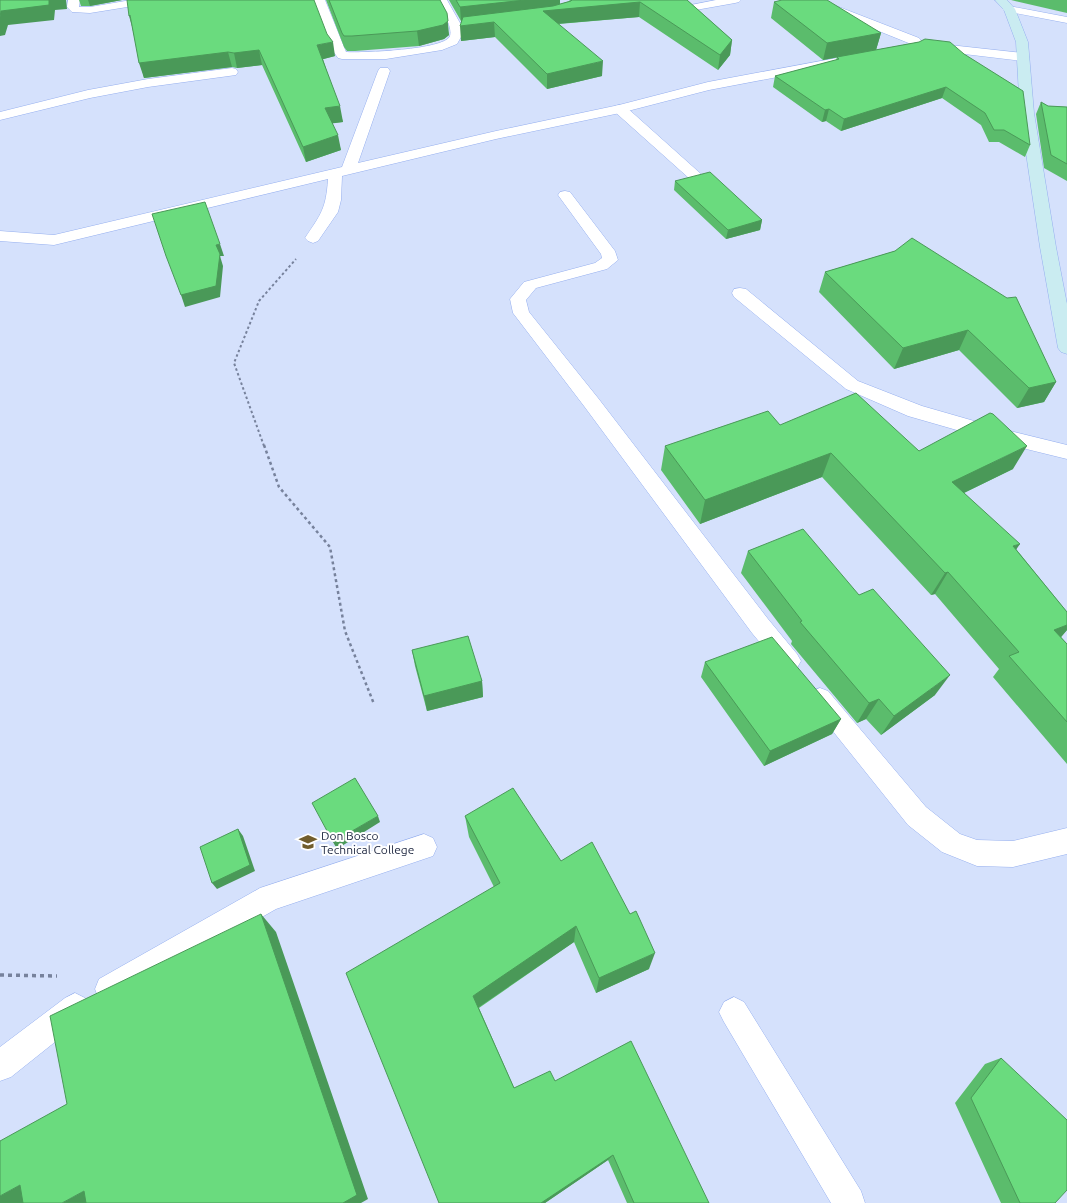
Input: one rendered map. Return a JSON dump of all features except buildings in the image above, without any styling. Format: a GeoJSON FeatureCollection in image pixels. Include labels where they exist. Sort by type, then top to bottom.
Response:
{"type":"FeatureCollection","features":[{"type":"Feature","properties":{"kind":"main road"},"geometry":{"type":"LineString","coordinates":[[1005,5],[1022,42],[1027,113],[1048,247],[1067,348]]}},
{"type":"Feature","properties":{"kind":"street"},"geometry":{"type":"LineString","coordinates":[[74,0],[73,7],[76,10],[90,10],[152,0]]}},
{"type":"Feature","properties":{"kind":"street"},"geometry":{"type":"LineString","coordinates":[[319,0],[337,48],[342,55],[356,56],[397,55],[442,46],[452,42],[456,36],[456,27],[441,0]]}},
{"type":"Feature","properties":{"kind":"street"},"geometry":{"type":"LineString","coordinates":[[690,8],[735,0]]}},
{"type":"Feature","properties":{"kind":"street"},"geometry":{"type":"LineString","coordinates":[[811,0],[915,41],[918,45]]}},
{"type":"Feature","properties":{"kind":"street"},"geometry":{"type":"LineString","coordinates":[[1005,5],[1067,20]]}},
{"type":"Feature","properties":{"kind":"street"},"geometry":{"type":"LineString","coordinates":[[456,27],[478,24]]}},
{"type":"Feature","properties":{"kind":"street"},"geometry":{"type":"LineString","coordinates":[[900,50],[915,48],[918,45],[1023,56]]}},
{"type":"Feature","properties":{"kind":"street"},"geometry":{"type":"LineString","coordinates":[[0,236],[54,240],[496,135],[620,109],[708,86],[849,60]]}},
{"type":"Feature","properties":{"kind":"street"},"geometry":{"type":"LineString","coordinates":[[314,238],[330,212],[342,172],[384,71]]}},
{"type":"Feature","properties":{"kind":"street"},"geometry":{"type":"LineString","coordinates":[[0,116],[53,104],[88,94],[148,83],[232,72]]}},
{"type":"Feature","properties":{"kind":"street"},"geometry":{"type":"LineString","coordinates":[[620,109],[696,177]]}},
{"type":"Feature","properties":{"kind":"street"},"geometry":{"type":"LineString","coordinates":[[565,195],[610,254],[610,260],[601,266],[530,285],[518,299],[521,313],[591,402],[760,626],[917,816],[952,843],[977,853],[1013,854],[1067,841]]}},
{"type":"Feature","properties":{"kind":"street"},"geometry":{"type":"LineString","coordinates":[[740,293],[852,384],[915,411],[1002,436],[1067,452]]}},
{"type":"Feature","properties":{"kind":"street"},"geometry":{"type":"LineString","coordinates":[[0,1066],[77,1007],[270,898],[424,847]]}},
{"type":"Feature","properties":{"kind":"street"},"geometry":{"type":"LineString","coordinates":[[734,1012],[849,1203]]}},
{"type":"Feature","properties":{"kind":"path"},"geometry":{"type":"LineString","coordinates":[[314,238],[259,301],[234,363],[279,487],[330,547],[345,631],[374,704]]}},
{"type":"Feature","properties":{"kind":"place","name":"Don Bosco Technical College"},"geometry":{"type":"Point","coordinates":[308,842]}}]}
